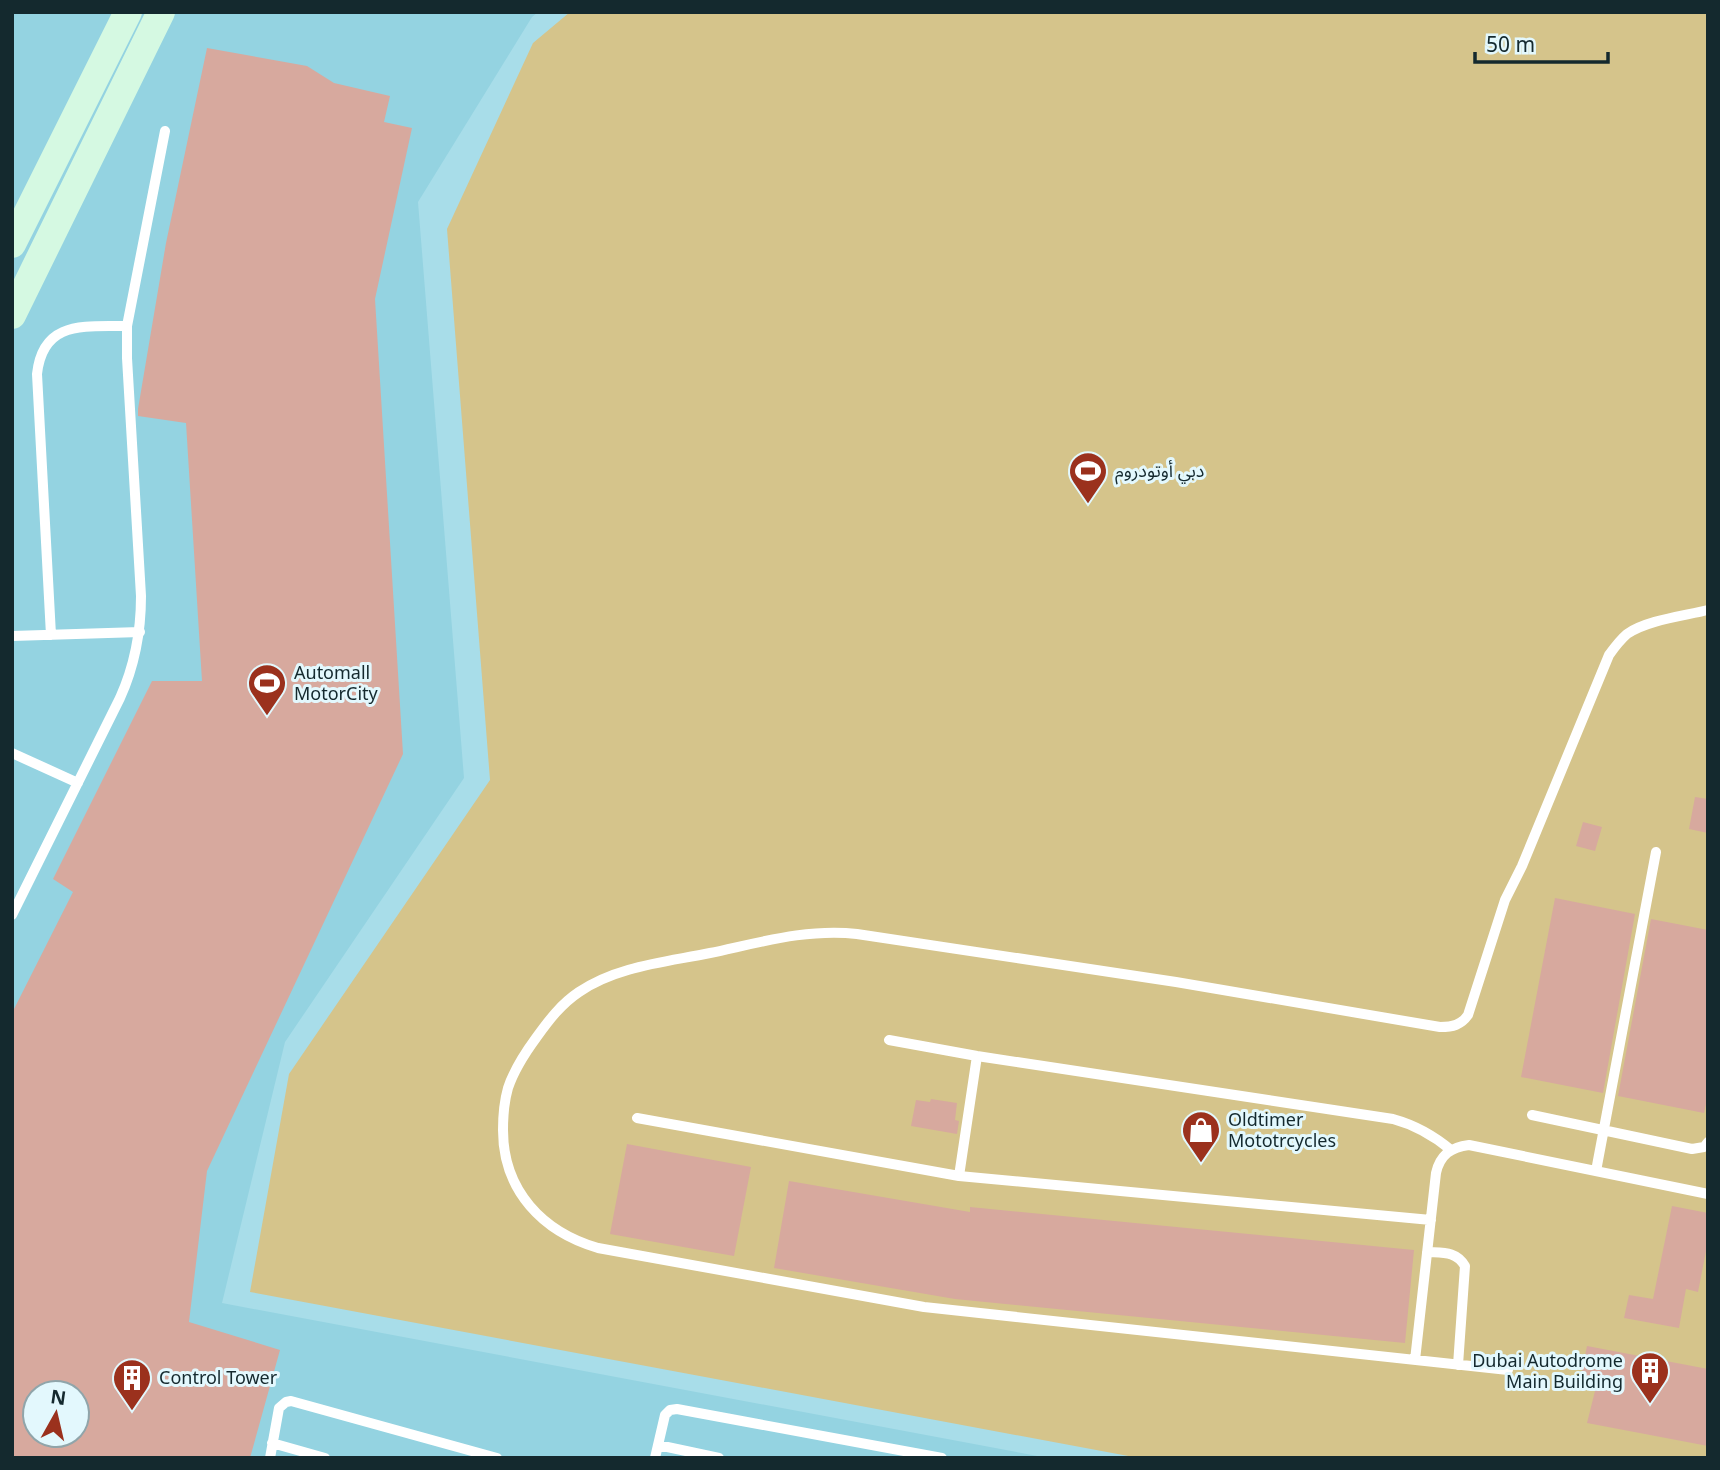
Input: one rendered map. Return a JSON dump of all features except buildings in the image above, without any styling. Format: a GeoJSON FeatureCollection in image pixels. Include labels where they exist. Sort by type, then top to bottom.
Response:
{"type":"FeatureCollection","features":[{"type":"Feature","properties":{"kind":"street"},"geometry":{"type":"LineString","coordinates":[[12,244],[128,12]]}},
{"type":"Feature","properties":{"kind":"street"},"geometry":{"type":"LineString","coordinates":[[12,315],[161,12]]}},
{"type":"Feature","properties":{"kind":"lane"},"geometry":{"type":"LineString","coordinates":[[12,915],[120,698],[129,677],[140,632],[141,596],[127,326],[165,131]]}},
{"type":"Feature","properties":{"kind":"lane"},"geometry":{"type":"LineString","coordinates":[[51,635],[37,374],[39,360],[44,347],[53,337],[65,330],[78,327],[127,326]]}},
{"type":"Feature","properties":{"kind":"lane"},"geometry":{"type":"LineString","coordinates":[[1508,1370],[924,1307],[579,1243],[545,1222],[525,1200],[508,1169],[503,1143],[503,1115],[508,1089],[518,1065],[560,1006],[603,979],[662,963],[826,932],[1175,982],[1440,1027],[1457,1026],[1468,1015],[1508,893],[1522,866],[1609,656],[1617,643],[1641,626],[1708,610]]}},
{"type":"Feature","properties":{"kind":"lane"},"geometry":{"type":"LineString","coordinates":[[12,636],[140,632]]}},
{"type":"Feature","properties":{"kind":"lane"},"geometry":{"type":"LineString","coordinates":[[12,753],[78,783]]}},
{"type":"Feature","properties":{"kind":"lane"},"geometry":{"type":"LineString","coordinates":[[1596,1171],[1656,852]]}},
{"type":"Feature","properties":{"kind":"lane"},"geometry":{"type":"LineString","coordinates":[[889,1040],[977,1056],[1393,1119],[1430,1134],[1451,1150]]}},
{"type":"Feature","properties":{"kind":"lane"},"geometry":{"type":"LineString","coordinates":[[959,1176],[977,1056]]}},
{"type":"Feature","properties":{"kind":"lane"},"geometry":{"type":"LineString","coordinates":[[1532,1115],[1692,1149],[1704,1147],[1708,1143]]}},
{"type":"Feature","properties":{"kind":"lane"},"geometry":{"type":"LineString","coordinates":[[637,1118],[959,1176],[1431,1220]]}},
{"type":"Feature","properties":{"kind":"lane"},"geometry":{"type":"LineString","coordinates":[[1415,1360],[1438,1164],[1451,1150],[1469,1145],[1708,1194]]}},
{"type":"Feature","properties":{"kind":"lane"},"geometry":{"type":"LineString","coordinates":[[1427,1252],[1454,1254],[1461,1258],[1465,1266],[1458,1365]]}},
{"type":"Feature","properties":{"kind":"lane"},"geometry":{"type":"LineString","coordinates":[[270,1458],[279,1408],[291,1401],[497,1458]]}},
{"type":"Feature","properties":{"kind":"lane"},"geometry":{"type":"LineString","coordinates":[[655,1458],[665,1415],[670,1410],[677,1409],[942,1458]]}},
{"type":"Feature","properties":{"kind":"lane"},"geometry":{"type":"LineString","coordinates":[[272,1443],[324,1458]]}},
{"type":"Feature","properties":{"kind":"lane"},"geometry":{"type":"LineString","coordinates":[[658,1445],[719,1458]]}},
{"type":"Feature","properties":{"kind":"shaded area"},"geometry":{"type":"Polygon","coordinates":[[[12,12],[538,12],[532,17],[418,202],[464,778],[285,1042],[222,1303],[1048,1458],[12,1458],[12,12]]]}},
{"type":"Feature","properties":{"kind":"shaded area","name":"دبي أوتودروم"},"geometry":{"type":"Polygon","coordinates":[[[570,12],[1708,12],[1708,1458],[1139,1458],[250,1292],[289,1074],[490,780],[447,229],[533,43],[570,12]]]}},
{"type":"Feature","properties":{"kind":"place","name":"دبي أوتودروم"},"geometry":{"type":"Point","coordinates":[1088,505]}},
{"type":"Feature","properties":{"kind":"place","name":"Automall MotorCity"},"geometry":{"type":"Point","coordinates":[267,717]}},
{"type":"Feature","properties":{"kind":"place","name":"Oldtimer Mototrcycles"},"geometry":{"type":"Point","coordinates":[1201,1164]}},
{"type":"Feature","properties":{"kind":"place","name":"Dubai Autodrome Main Building"},"geometry":{"type":"Point","coordinates":[1650,1405]}},
{"type":"Feature","properties":{"kind":"place","name":"Control Tower"},"geometry":{"type":"Point","coordinates":[132,1412]}}]}
